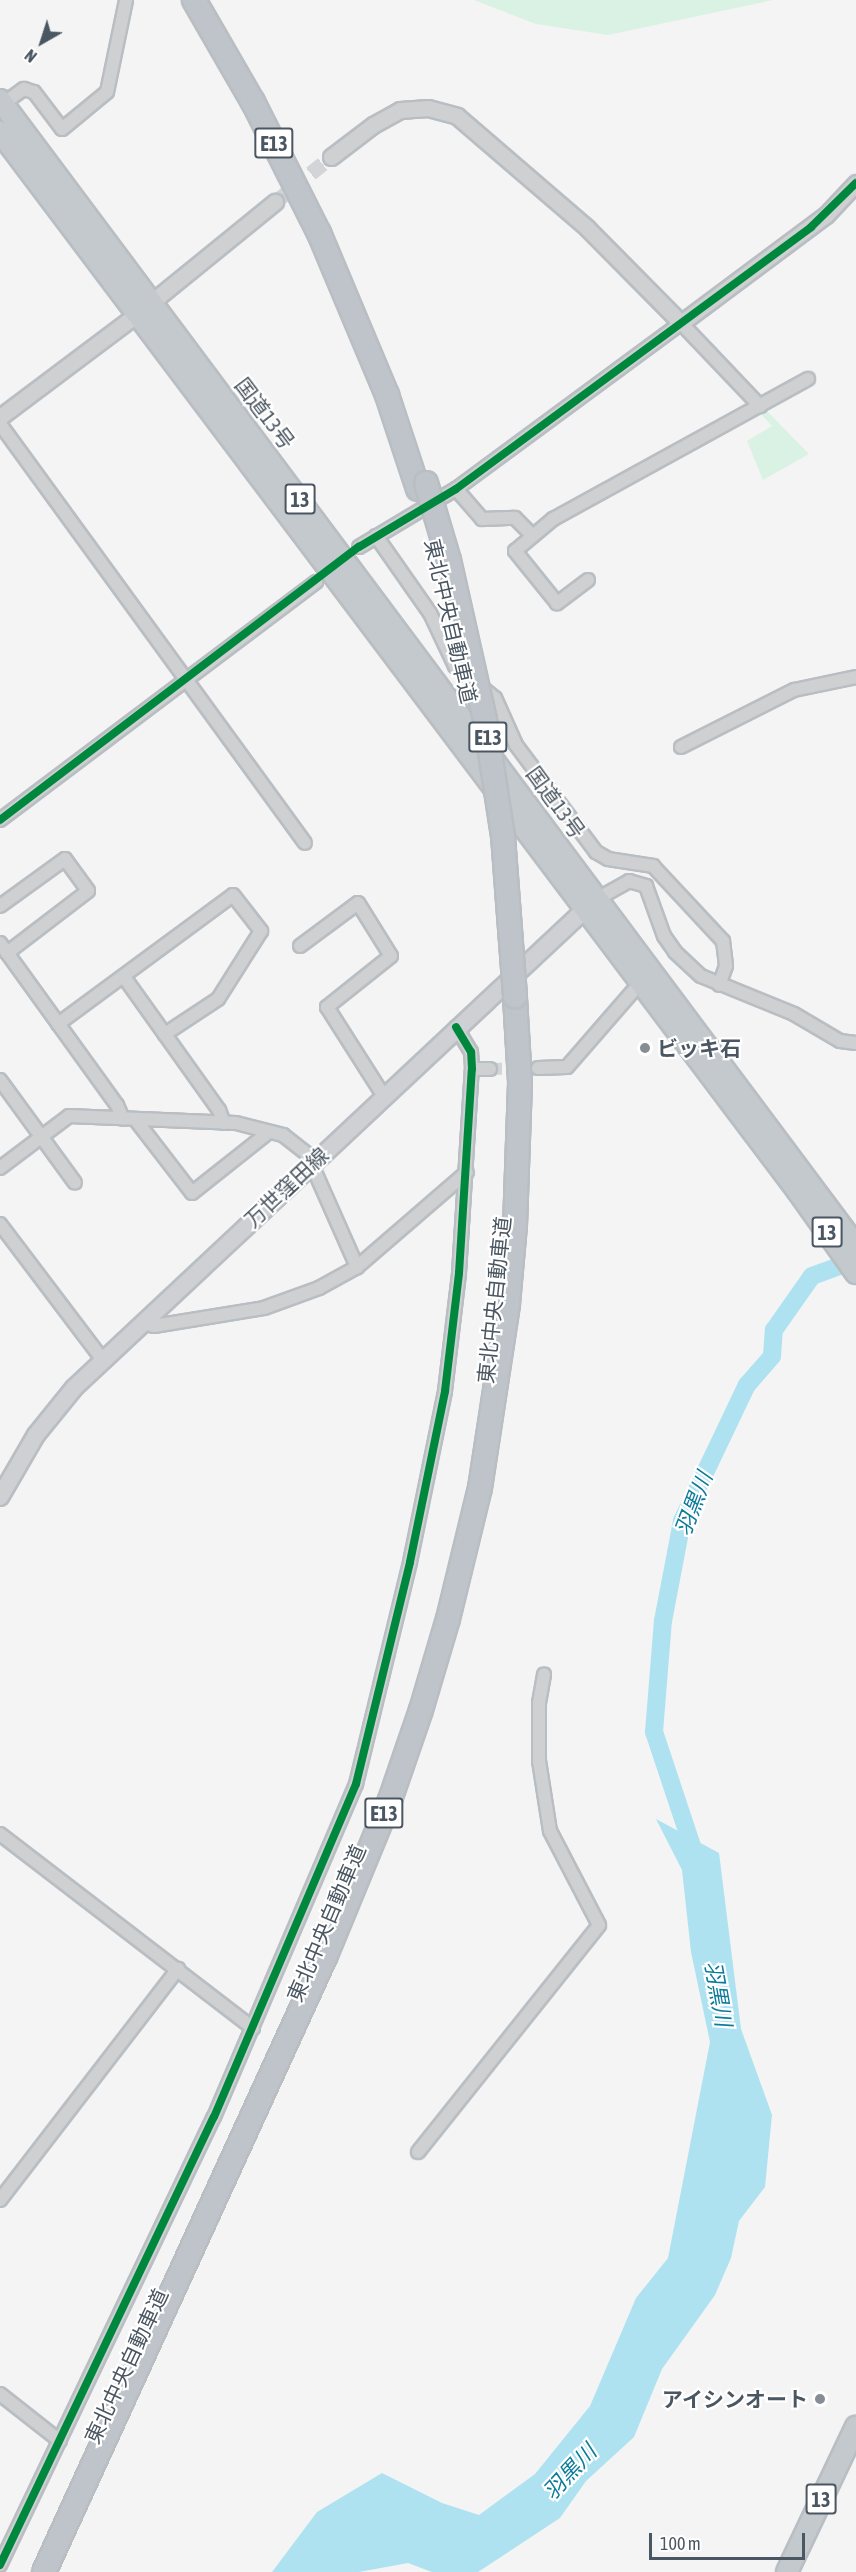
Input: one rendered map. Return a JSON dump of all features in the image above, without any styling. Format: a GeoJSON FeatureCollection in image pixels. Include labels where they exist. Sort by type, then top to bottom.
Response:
{"type":"FeatureCollection","features":[{"type":"Feature","properties":{"kind":"highway","name":"東北中央自動車道"},"geometry":{"type":"LineString","coordinates":[[44,2572],[326,1955],[390,1800],[431,1676],[480,1488],[508,1304],[515,1226],[520,1082],[510,997],[503,836],[485,720],[449,560],[341,281],[291,175],[210,28],[191,0]]}},
{"type":"Feature","properties":{"kind":"highway","name":"東北中央自動車道"},"geometry":{"type":"LineString","coordinates":[[207,0],[300,170],[329,231],[394,388],[422,486]]}},
{"type":"Feature","properties":{"kind":"highway","name":"国道13号"},"geometry":{"type":"LineString","coordinates":[[2,102],[152,301],[591,904],[641,982],[804,1186],[856,1246]]}},
{"type":"Feature","properties":{"kind":"highway","name":"国道13号"},"geometry":{"type":"LineString","coordinates":[[0,132],[804,1186],[856,1273]]}},
{"type":"Feature","properties":{"kind":"highway","name":"東北中央自動車道"},"geometry":{"type":"LineString","coordinates":[[33,2572],[319,1942],[408,1709],[469,1482],[484,1393],[503,1225],[510,997]]}},
{"type":"Feature","properties":{"kind":"highway","name":"13"},"geometry":{"type":"LineString","coordinates":[[787,2572],[856,2427]]}},
{"type":"Feature","properties":{"kind":"highway","name":"13"},"geometry":{"type":"LineString","coordinates":[[801,2572],[856,2457]]}},
{"type":"Feature","properties":{"kind":"main road","name":"万世窪田線"},"geometry":{"type":"LineString","coordinates":[[0,1497],[57,1406],[383,1095],[591,904]]}},
{"type":"Feature","properties":{"kind":"street"},"geometry":{"type":"LineString","coordinates":[[2,102],[24,89],[34,92],[62,129],[107,92],[126,0]]}},
{"type":"Feature","properties":{"kind":"street"},"geometry":{"type":"LineString","coordinates":[[331,157],[373,125],[400,110],[428,108],[458,116],[587,228],[760,406]]}},
{"type":"Feature","properties":{"kind":"street"},"geometry":{"type":"LineString","coordinates":[[359,546],[456,489],[826,215],[856,183]]}},
{"type":"Feature","properties":{"kind":"street"},"geometry":{"type":"LineString","coordinates":[[0,417],[137,314],[275,202]]}},
{"type":"Feature","properties":{"kind":"street"},"geometry":{"type":"LineString","coordinates":[[588,580],[557,603],[515,551],[553,519],[808,379]]}},
{"type":"Feature","properties":{"kind":"street"},"geometry":{"type":"LineString","coordinates":[[0,424],[188,679],[305,843]]}},
{"type":"Feature","properties":{"kind":"street"},"geometry":{"type":"LineString","coordinates":[[456,489],[482,519],[516,518],[533,536]]}},
{"type":"Feature","properties":{"kind":"street"},"geometry":{"type":"LineString","coordinates":[[376,536],[430,613],[455,666],[495,698],[516,745],[596,852],[608,859],[653,866],[723,941],[726,966],[719,985]]}},
{"type":"Feature","properties":{"kind":"street"},"geometry":{"type":"LineString","coordinates":[[0,820],[316,582]]}},
{"type":"Feature","properties":{"kind":"street"},"geometry":{"type":"LineString","coordinates":[[681,747],[794,690],[856,677]]}},
{"type":"Feature","properties":{"kind":"street"},"geometry":{"type":"LineString","coordinates":[[0,906],[65,859],[88,891],[3,948],[117,1105],[192,1193],[269,1132]]}},
{"type":"Feature","properties":{"kind":"street"},"geometry":{"type":"LineString","coordinates":[[591,904],[629,881],[646,886],[664,936],[675,952],[702,976],[719,985],[794,1014],[840,1041],[856,1042]]}},
{"type":"Feature","properties":{"kind":"street"},"geometry":{"type":"LineString","coordinates":[[58,1024],[124,977],[173,936],[233,895],[261,932],[218,999],[165,1034]]}},
{"type":"Feature","properties":{"kind":"street"},"geometry":{"type":"LineString","coordinates":[[300,946],[358,903],[391,956],[327,1008],[383,1095]]}},
{"type":"Feature","properties":{"kind":"street"},"geometry":{"type":"LineString","coordinates":[[124,977],[219,1110],[224,1123]]}},
{"type":"Feature","properties":{"kind":"street"},"geometry":{"type":"LineString","coordinates":[[538,1068],[567,1067],[641,982]]}},
{"type":"Feature","properties":{"kind":"street"},"geometry":{"type":"LineString","coordinates":[[0,2565],[168,2217],[253,2028],[344,1815],[370,1733],[445,1391],[467,1173],[472,1069],[471,1052],[456,1027]]}},
{"type":"Feature","properties":{"kind":"street"},"geometry":{"type":"LineString","coordinates":[[472,1069],[490,1068]]}},
{"type":"Feature","properties":{"kind":"street"},"geometry":{"type":"LineString","coordinates":[[0,1080],[75,1183]]}},
{"type":"Feature","properties":{"kind":"street"},"geometry":{"type":"LineString","coordinates":[[0,1168],[69,1116],[224,1123],[283,1135],[313,1161],[357,1267]]}},
{"type":"Feature","properties":{"kind":"street"},"geometry":{"type":"LineString","coordinates":[[142,1323],[154,1326],[264,1308],[318,1287],[357,1267],[467,1173]]}},
{"type":"Feature","properties":{"kind":"street"},"geometry":{"type":"LineString","coordinates":[[0,1224],[103,1360]]}},
{"type":"Feature","properties":{"kind":"street"},"geometry":{"type":"LineString","coordinates":[[418,2152],[598,1925],[550,1831],[539,1761],[539,1703],[544,1674]]}},
{"type":"Feature","properties":{"kind":"street"},"geometry":{"type":"LineString","coordinates":[[0,1834],[253,2028]]}},
{"type":"Feature","properties":{"kind":"street"},"geometry":{"type":"LineString","coordinates":[[0,2200],[178,1969]]}},
{"type":"Feature","properties":{"kind":"street"},"geometry":{"type":"LineString","coordinates":[[0,2394],[60,2441]]}},
{"type":"Feature","properties":{"kind":"green space"},"geometry":{"type":"Polygon","coordinates":[[[474,0],[773,0],[608,35],[536,24],[474,0]]]}},
{"type":"Feature","properties":{"kind":"green space"},"geometry":{"type":"Polygon","coordinates":[[[763,407],[809,454],[763,480],[747,441],[772,426],[758,411],[763,407]]]}},
{"type":"Feature","properties":{"kind":"water"},"geometry":{"type":"Polygon","coordinates":[[[656,1819],[719,1853],[741,2029],[772,2115],[765,2187],[739,2221],[731,2258],[715,2295],[662,2369],[634,2437],[586,2481],[560,2518],[478,2572],[432,2572],[408,2563],[359,2572],[272,2572],[317,2512],[382,2473],[442,2503],[479,2515],[535,2474],[590,2406],[636,2298],[668,2258],[710,2042],[691,1952],[682,1870],[656,1819]]]}},
{"type":"Feature","properties":{"kind":"waterway","name":"羽黒川"},"geometry":{"type":"LineString","coordinates":[[697,1861],[654,1732],[663,1621],[682,1521],[747,1385],[772,1356],[774,1330],[812,1276],[856,1260]]}},
{"type":"Feature","properties":{"kind":"tunnel"},"geometry":{"type":"LineString","coordinates":[[275,202],[331,157]]}},
{"type":"Feature","properties":{"kind":"tunnel"},"geometry":{"type":"LineString","coordinates":[[490,1069],[538,1068]]}},
{"type":"Feature","properties":{"kind":"cycle path"},"geometry":{"type":"LineString","coordinates":[[0,820],[359,547],[456,489],[811,227],[856,183]]}},
{"type":"Feature","properties":{"kind":"cycle path"},"geometry":{"type":"LineString","coordinates":[[0,2565],[214,2117],[356,1784],[410,1562],[445,1391],[459,1273],[472,1069],[471,1052],[456,1027]]}},
{"type":"Feature","properties":{"kind":"place","name":"ビッキ石"},"geometry":{"type":"Point","coordinates":[645,1048]}},
{"type":"Feature","properties":{"kind":"place","name":"アイシンオート"},"geometry":{"type":"Point","coordinates":[820,2399]}}]}
